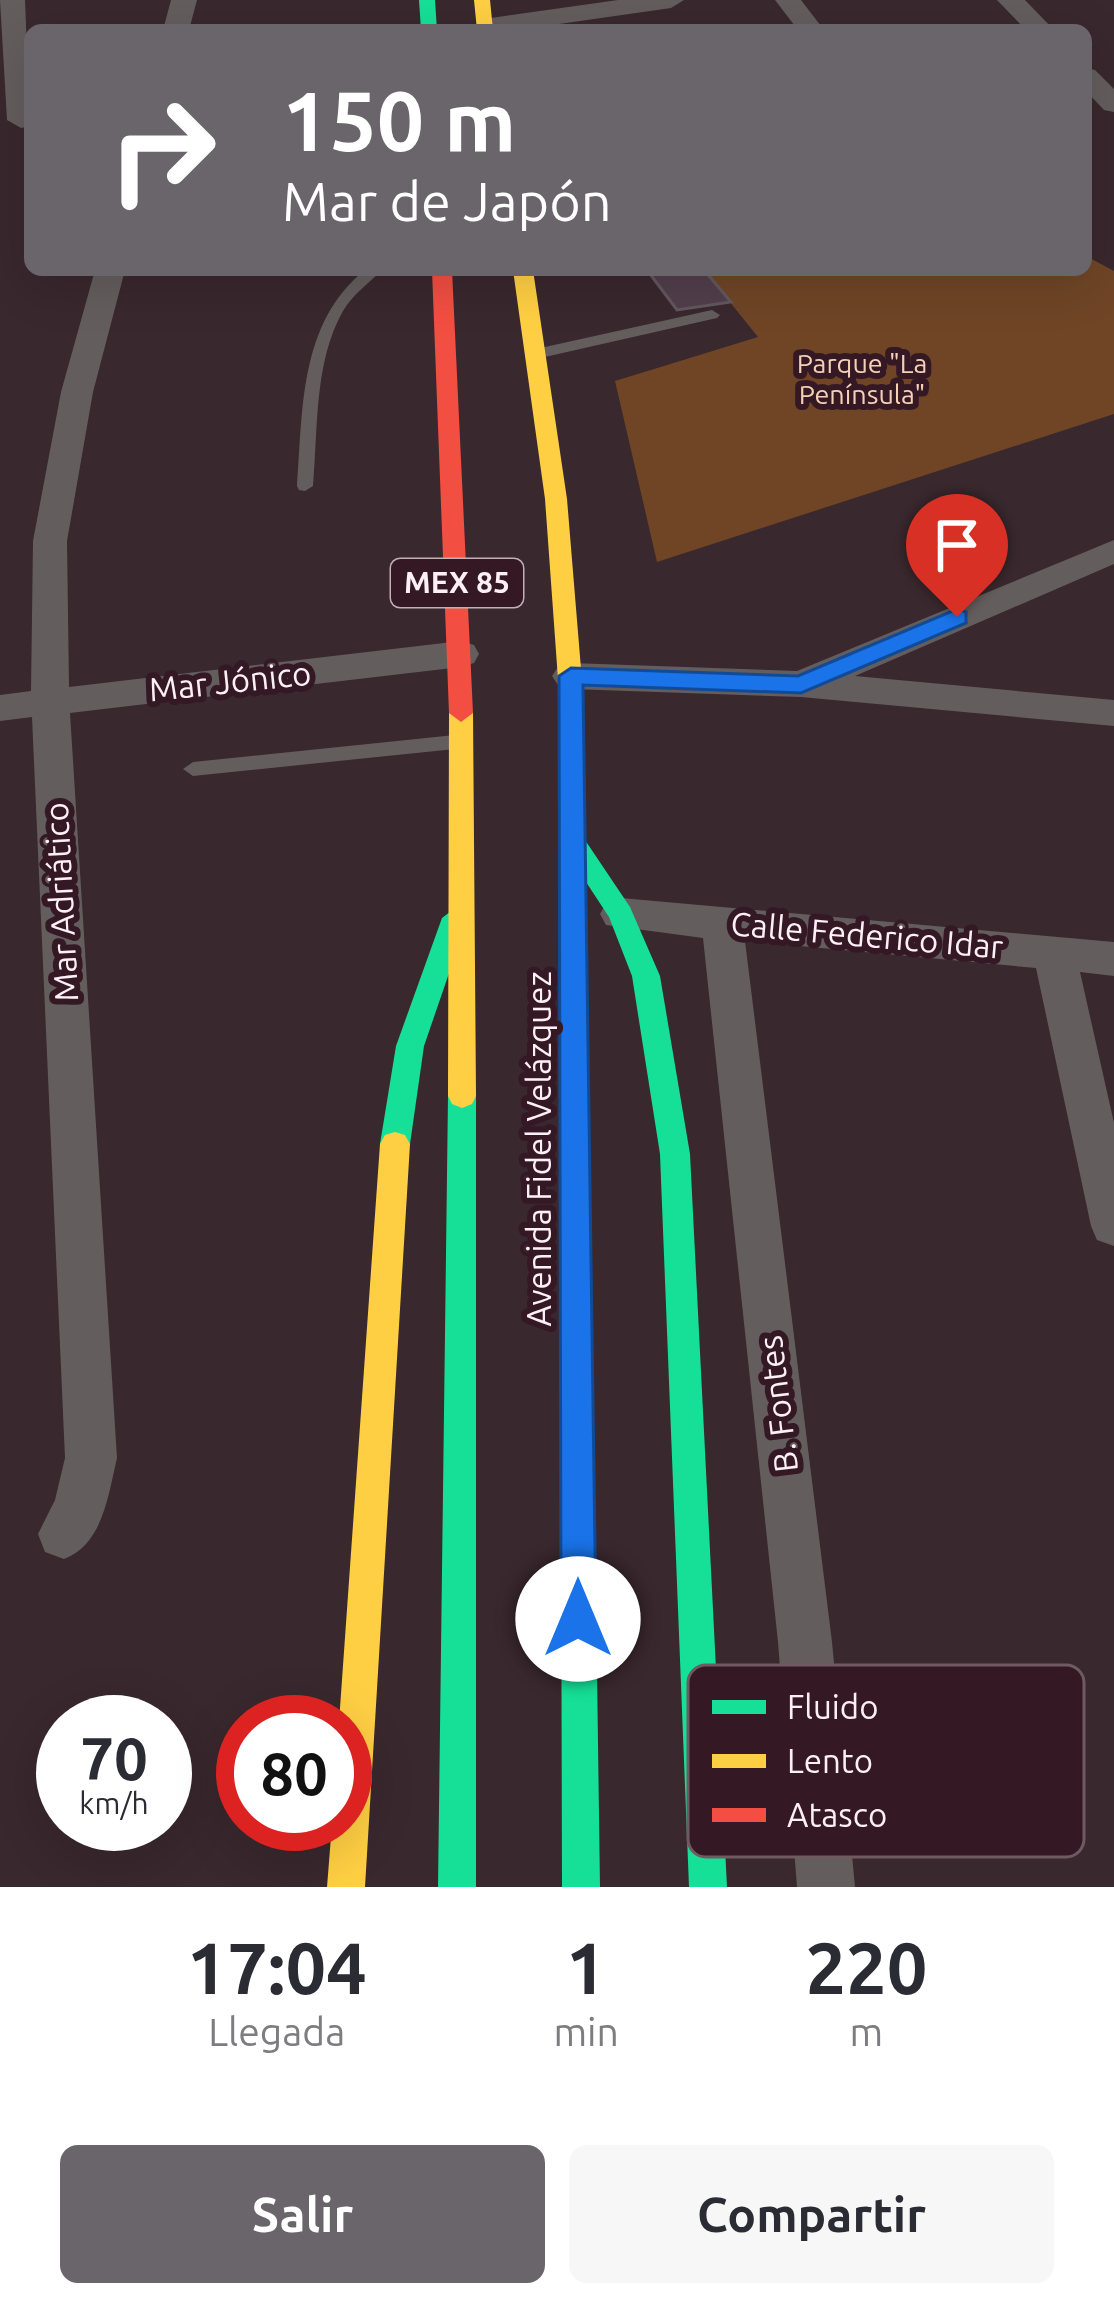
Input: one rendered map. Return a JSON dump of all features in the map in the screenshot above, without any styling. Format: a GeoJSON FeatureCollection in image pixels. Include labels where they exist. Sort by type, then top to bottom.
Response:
{"type":"FeatureCollection","features":[{"type":"Feature","properties":{"kind":"main road","name":"MEX 85"},"geometry":{"type":"LineString","coordinates":[[442,276],[460,654],[464,896],[457,1887]]}},
{"type":"Feature","properties":{"kind":"main road","name":"Avenida Fidel Velázquez"},"geometry":{"type":"LineString","coordinates":[[525,276],[567,594],[571,676],[581,1887]]}},
{"type":"Feature","properties":{"kind":"main road"},"geometry":{"type":"LineString","coordinates":[[575,844],[620,914],[646,976],[675,1154],[698,1665]]}},
{"type":"Feature","properties":{"kind":"main road"},"geometry":{"type":"LineString","coordinates":[[346,1887],[398,1116],[415,1029],[464,896]]}},
{"type":"Feature","properties":{"kind":"main road"},"geometry":{"type":"LineString","coordinates":[[707,1857],[708,1887]]}},
{"type":"Feature","properties":{"kind":"street"},"geometry":{"type":"LineString","coordinates":[[12,0],[20,120]]}},
{"type":"Feature","properties":{"kind":"street"},"geometry":{"type":"LineString","coordinates":[[484,19],[671,0]]}},
{"type":"Feature","properties":{"kind":"street"},"geometry":{"type":"LineString","coordinates":[[788,0],[806,24]]}},
{"type":"Feature","properties":{"kind":"street"},"geometry":{"type":"LineString","coordinates":[[1010,0],[1035,24]]}},
{"type":"Feature","properties":{"kind":"street"},"geometry":{"type":"LineString","coordinates":[[1092,82],[1114,104]]}},
{"type":"Feature","properties":{"kind":"street","name":"Mar Adriático"},"geometry":{"type":"LineString","coordinates":[[64,1534],[79,1509],[91,1458],[50,702],[50,541],[72,415],[108,276]]}},
{"type":"Feature","properties":{"kind":"street"},"geometry":{"type":"LineString","coordinates":[[801,684],[1114,550]]}},
{"type":"Feature","properties":{"kind":"street","name":"Mar Jónico"},"geometry":{"type":"LineString","coordinates":[[0,709],[460,654]]}},
{"type":"Feature","properties":{"kind":"street"},"geometry":{"type":"LineString","coordinates":[[571,676],[801,684],[1114,713]]}},
{"type":"Feature","properties":{"kind":"street","name":"Calle Federico Idar"},"geometry":{"type":"LineString","coordinates":[[620,914],[1114,959]]}},
{"type":"Feature","properties":{"kind":"street","name":"B. Fontes"},"geometry":{"type":"LineString","coordinates":[[722,921],[807,1665]]}},
{"type":"Feature","properties":{"kind":"street"},"geometry":{"type":"LineString","coordinates":[[1054,953],[1114,1226]]}},
{"type":"Feature","properties":{"kind":"street","name":"B. Fontes"},"geometry":{"type":"LineString","coordinates":[[823,1857],[826,1887]]}},
{"type":"Feature","properties":{"kind":"lane"},"geometry":{"type":"LineString","coordinates":[[305,486],[327,326],[343,297],[367,276]]}},
{"type":"Feature","properties":{"kind":"lane"},"geometry":{"type":"LineString","coordinates":[[536,354],[712,315]]}},
{"type":"Feature","properties":{"kind":"lane"},"geometry":{"type":"LineString","coordinates":[[193,769],[462,742]]}},
{"type":"Feature","properties":{"kind":"green space","name":"Parque \"La Península\""},"geometry":{"type":"Polygon","coordinates":[[[1092,259],[1114,271],[1114,414],[657,562],[615,381],[758,337],[709,276],[1092,276],[1092,259]]]}},
{"type":"Feature","properties":{"kind":"building"},"geometry":{"type":"Polygon","coordinates":[[[652,276],[709,276],[731,302],[677,310],[652,276]]]}},
{"type":"Feature","properties":{"kind":"traffic: fast"},"geometry":{"type":"LineString","coordinates":[[427,0],[429,24]]}},
{"type":"Feature","properties":{"kind":"traffic: fast"},"geometry":{"type":"LineString","coordinates":[[571,693],[581,1887]]}},
{"type":"Feature","properties":{"kind":"traffic: fast"},"geometry":{"type":"LineString","coordinates":[[575,845],[621,914],[646,976],[675,1154],[698,1665]]}},
{"type":"Feature","properties":{"kind":"traffic: fast"},"geometry":{"type":"LineString","coordinates":[[395,1144],[410,1046],[455,918]]}},
{"type":"Feature","properties":{"kind":"traffic: fast"},"geometry":{"type":"LineString","coordinates":[[457,1887],[462,1096]]}},
{"type":"Feature","properties":{"kind":"traffic: fast"},"geometry":{"type":"LineString","coordinates":[[707,1857],[708,1887]]}},
{"type":"Feature","properties":{"kind":"traffic: slow"},"geometry":{"type":"LineString","coordinates":[[482,0],[484,24]]}},
{"type":"Feature","properties":{"kind":"traffic: slow"},"geometry":{"type":"LineString","coordinates":[[524,276],[556,499],[571,693]]}},
{"type":"Feature","properties":{"kind":"traffic: slow"},"geometry":{"type":"LineString","coordinates":[[461,713],[462,1096]]}},
{"type":"Feature","properties":{"kind":"traffic: slow"},"geometry":{"type":"LineString","coordinates":[[346,1887],[395,1144]]}},
{"type":"Feature","properties":{"kind":"traffic: jam"},"geometry":{"type":"LineString","coordinates":[[442,276],[461,713]]}},
{"type":"Feature","properties":{"kind":"route"},"geometry":{"type":"LineString","coordinates":[[578,1619],[571,676],[801,684],[957,617]]}}]}
